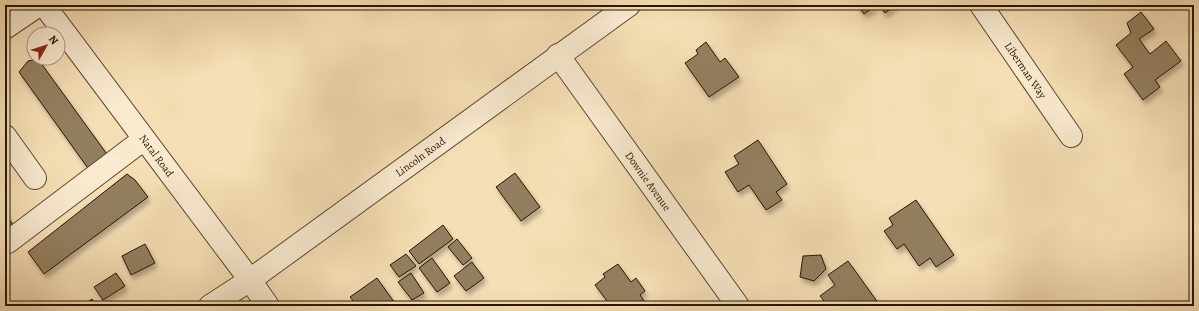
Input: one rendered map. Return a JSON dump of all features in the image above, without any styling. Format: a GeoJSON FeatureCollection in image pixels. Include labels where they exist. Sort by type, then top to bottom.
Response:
{"type":"FeatureCollection","features":[{"type":"Feature","properties":{"kind":"street"},"geometry":{"type":"LineString","coordinates":[[5,28],[39,5]]}},
{"type":"Feature","properties":{"kind":"street","name":"Natal Road"},"geometry":{"type":"LineString","coordinates":[[44,5],[268,306]]}},
{"type":"Feature","properties":{"kind":"street","name":"Lincoln Road"},"geometry":{"type":"LineString","coordinates":[[210,306],[250,280],[628,5]]}},
{"type":"Feature","properties":{"kind":"street","name":"Liberman Way"},"geometry":{"type":"LineString","coordinates":[[981,5],[1070,136]]}},
{"type":"Feature","properties":{"kind":"street","name":"Downie Avenue"},"geometry":{"type":"LineString","coordinates":[[558,55],[738,306]]}},
{"type":"Feature","properties":{"kind":"street"},"geometry":{"type":"LineString","coordinates":[[5,136],[35,178]]}},
{"type":"Feature","properties":{"kind":"street"},"geometry":{"type":"LineString","coordinates":[[8,242],[144,139]]}},
{"type":"Feature","properties":{"kind":"building"},"geometry":{"type":"Polygon","coordinates":[[[857,5],[877,5],[864,14],[857,5]]]}},
{"type":"Feature","properties":{"kind":"building"},"geometry":{"type":"Polygon","coordinates":[[[879,5],[896,5],[885,13],[879,5]]]}},
{"type":"Feature","properties":{"kind":"building"},"geometry":{"type":"Polygon","coordinates":[[[1141,12],[1154,29],[1139,39],[1150,54],[1166,41],[1181,61],[1155,80],[1160,87],[1143,100],[1124,74],[1133,67],[1116,45],[1131,33],[1127,23],[1141,12]]]}},
{"type":"Feature","properties":{"kind":"building"},"geometry":{"type":"Polygon","coordinates":[[[706,42],[720,62],[725,58],[739,77],[709,97],[685,63],[698,54],[696,50],[706,42]]]}},
{"type":"Feature","properties":{"kind":"building"},"geometry":{"type":"Polygon","coordinates":[[[26,63],[26,66],[43,66],[109,157],[90,171],[19,72],[26,63]]]}},
{"type":"Feature","properties":{"kind":"building"},"geometry":{"type":"Polygon","coordinates":[[[758,140],[787,184],[776,192],[782,200],[766,210],[749,185],[738,192],[725,172],[739,164],[734,156],[758,140]]]}},
{"type":"Feature","properties":{"kind":"building"},"geometry":{"type":"Polygon","coordinates":[[[515,173],[540,207],[521,221],[496,187],[515,173]]]}},
{"type":"Feature","properties":{"kind":"building"},"geometry":{"type":"Polygon","coordinates":[[[127,174],[135,180],[148,197],[44,274],[28,252],[127,174]]]}},
{"type":"Feature","properties":{"kind":"building"},"geometry":{"type":"Polygon","coordinates":[[[916,200],[954,255],[936,267],[930,258],[919,266],[904,244],[897,249],[884,231],[893,225],[889,218],[916,200]]]}},
{"type":"Feature","properties":{"kind":"building"},"geometry":{"type":"Polygon","coordinates":[[[5,213],[14,226],[5,232],[5,213]]]}},
{"type":"Feature","properties":{"kind":"building"},"geometry":{"type":"Polygon","coordinates":[[[443,225],[453,239],[419,264],[409,251],[443,225]]]}},
{"type":"Feature","properties":{"kind":"building"},"geometry":{"type":"Polygon","coordinates":[[[457,239],[472,258],[463,265],[448,247],[457,239]]]}},
{"type":"Feature","properties":{"kind":"building"},"geometry":{"type":"Polygon","coordinates":[[[145,244],[155,263],[131,275],[122,256],[145,244]]]}},
{"type":"Feature","properties":{"kind":"building"},"geometry":{"type":"Polygon","coordinates":[[[406,254],[416,266],[399,277],[390,265],[406,254]]]}},
{"type":"Feature","properties":{"kind":"building"},"geometry":{"type":"Polygon","coordinates":[[[821,255],[826,269],[814,281],[800,277],[803,256],[821,255]]]}},
{"type":"Feature","properties":{"kind":"building"},"geometry":{"type":"Polygon","coordinates":[[[432,258],[450,283],[437,292],[419,268],[432,258]]]}},
{"type":"Feature","properties":{"kind":"building"},"geometry":{"type":"Polygon","coordinates":[[[848,261],[879,304],[876,306],[828,306],[820,296],[835,285],[828,275],[848,261]]]}},
{"type":"Feature","properties":{"kind":"building"},"geometry":{"type":"Polygon","coordinates":[[[472,262],[484,278],[466,291],[454,276],[472,262]]]}},
{"type":"Feature","properties":{"kind":"building"},"geometry":{"type":"Polygon","coordinates":[[[618,264],[631,282],[636,278],[645,291],[640,295],[647,305],[646,306],[608,306],[610,305],[595,285],[605,277],[603,274],[618,264]]]}},
{"type":"Feature","properties":{"kind":"building"},"geometry":{"type":"Polygon","coordinates":[[[116,273],[125,286],[103,300],[94,287],[116,273]]]}},
{"type":"Feature","properties":{"kind":"building"},"geometry":{"type":"Polygon","coordinates":[[[411,273],[424,293],[412,300],[398,282],[411,273]]]}},
{"type":"Feature","properties":{"kind":"building"},"geometry":{"type":"Polygon","coordinates":[[[377,278],[397,306],[357,306],[350,297],[377,278]]]}},
{"type":"Feature","properties":{"kind":"building"},"geometry":{"type":"Polygon","coordinates":[[[92,299],[97,306],[82,306],[92,299]]]}}]}
